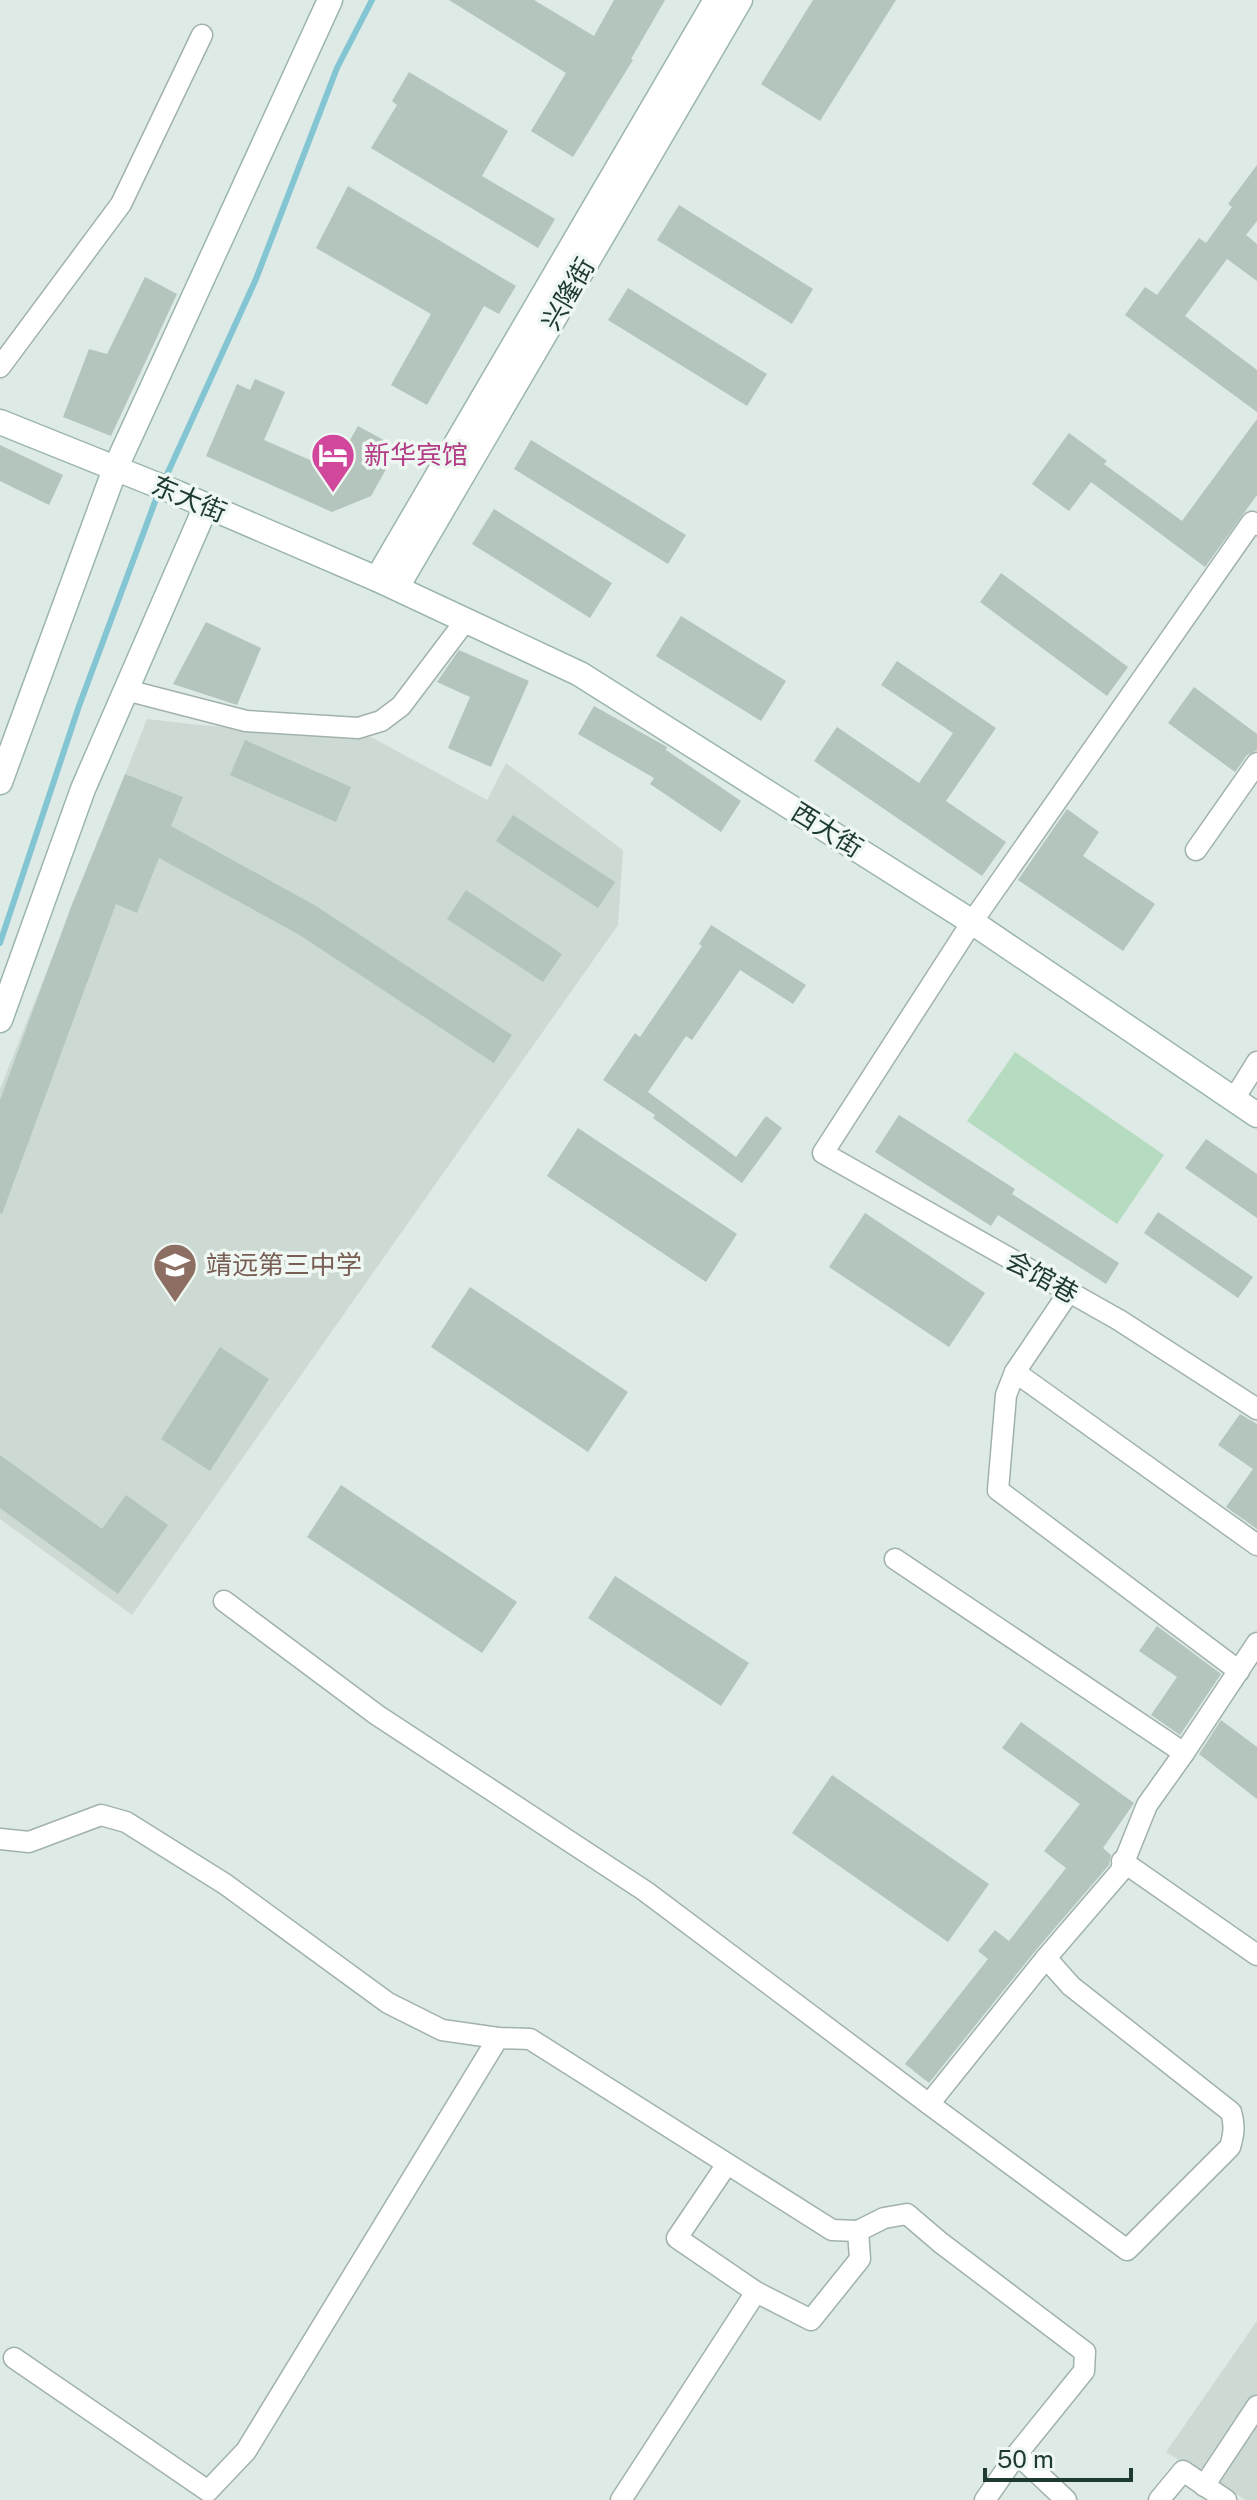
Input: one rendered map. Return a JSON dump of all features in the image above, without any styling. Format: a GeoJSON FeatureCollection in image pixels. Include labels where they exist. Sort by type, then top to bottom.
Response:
{"type":"FeatureCollection","features":[{"type":"Feature","properties":{"kind":"main road"},"geometry":{"type":"LineString","coordinates":[[0,782],[115,469],[330,0]]}},
{"type":"Feature","properties":{"kind":"main road","name":"兴隆街"},"geometry":{"type":"LineString","coordinates":[[387,583],[716,0]]}},
{"type":"Feature","properties":{"kind":"main road","name":"兴隆街"},"geometry":{"type":"LineString","coordinates":[[387,583],[740,0]]}},
{"type":"Feature","properties":{"kind":"main road","name":"东大街"},"geometry":{"type":"LineString","coordinates":[[0,422],[177,493],[387,583]]}},
{"type":"Feature","properties":{"kind":"main road"},"geometry":{"type":"LineString","coordinates":[[2,1008],[83,789],[206,506]]}},
{"type":"Feature","properties":{"kind":"main road","name":"西大街"},"geometry":{"type":"LineString","coordinates":[[387,583],[580,674],[972,922],[1257,1115]]}},
{"type":"Feature","properties":{"kind":"street"},"geometry":{"type":"LineString","coordinates":[[0,367],[121,204],[202,35]]}},
{"type":"Feature","properties":{"kind":"street"},"geometry":{"type":"LineString","coordinates":[[972,922],[1252,522],[1257,525]]}},
{"type":"Feature","properties":{"kind":"street"},"geometry":{"type":"LineString","coordinates":[[126,690],[246,721],[358,728],[381,721],[401,706],[466,620]]}},
{"type":"Feature","properties":{"kind":"street"},"geometry":{"type":"LineString","coordinates":[[1196,850],[1253,776]]}},
{"type":"Feature","properties":{"kind":"street","name":"会馆巷"},"geometry":{"type":"LineString","coordinates":[[972,922],[823,1153],[1119,1320],[1257,1409]]}},
{"type":"Feature","properties":{"kind":"street"},"geometry":{"type":"LineString","coordinates":[[1234,1099],[1257,1062]]}},
{"type":"Feature","properties":{"kind":"street"},"geometry":{"type":"LineString","coordinates":[[1069,1292],[1015,1372],[1006,1395],[998,1490],[1239,1671]]}},
{"type":"Feature","properties":{"kind":"street"},"geometry":{"type":"LineString","coordinates":[[1015,1372],[1257,1545]]}},
{"type":"Feature","properties":{"kind":"street"},"geometry":{"type":"LineString","coordinates":[[895,1559],[1184,1753]]}},
{"type":"Feature","properties":{"kind":"street"},"geometry":{"type":"LineString","coordinates":[[224,1601],[377,1715],[645,1891],[1127,2250],[1222,2157],[1230,2147],[1235,2124],[1231,2112],[1071,1986],[1046,1958]]}},
{"type":"Feature","properties":{"kind":"street"},"geometry":{"type":"LineString","coordinates":[[929,2104],[1046,1958],[1120,1872],[1147,1805],[1257,1643]]}},
{"type":"Feature","properties":{"kind":"street"},"geometry":{"type":"LineString","coordinates":[[0,1839],[29,1842],[101,1815],[126,1822],[225,1884],[388,2003],[442,2030],[530,2039],[832,2230],[858,2231],[884,2218],[907,2214],[1085,2352],[1084,2371],[1017,2454],[985,2500]]}},
{"type":"Feature","properties":{"kind":"street"},"geometry":{"type":"LineString","coordinates":[[1122,1861],[1257,1955]]}},
{"type":"Feature","properties":{"kind":"street"},"geometry":{"type":"LineString","coordinates":[[14,2358],[208,2491],[246,2451],[498,2038]]}},
{"type":"Feature","properties":{"kind":"street"},"geometry":{"type":"LineString","coordinates":[[727,2164],[677,2238],[756,2292],[811,2320],[860,2259],[858,2231]]}},
{"type":"Feature","properties":{"kind":"street"},"geometry":{"type":"LineString","coordinates":[[621,2500],[756,2292]]}},
{"type":"Feature","properties":{"kind":"street"},"geometry":{"type":"LineString","coordinates":[[1204,2486],[1257,2406]]}},
{"type":"Feature","properties":{"kind":"street"},"geometry":{"type":"LineString","coordinates":[[1017,2454],[1066,2500]]}},
{"type":"Feature","properties":{"kind":"street"},"geometry":{"type":"LineString","coordinates":[[1159,2500],[1183,2471],[1226,2500]]}},
{"type":"Feature","properties":{"kind":"shaded area","name":"靖远第三中学"},"geometry":{"type":"Polygon","coordinates":[[[147,719],[371,737],[487,800],[506,763],[623,850],[618,925],[132,1615],[0,1519],[0,1089],[147,719]]]}},
{"type":"Feature","properties":{"kind":"shaded area"},"geometry":{"type":"Polygon","coordinates":[[[1257,2321],[1257,2500],[1246,2500],[1166,2452],[1257,2321]]]}},
{"type":"Feature","properties":{"kind":"green space"},"geometry":{"type":"Polygon","coordinates":[[[1015,1052],[1164,1155],[1117,1224],[967,1121],[1015,1052]]]}},
{"type":"Feature","properties":{"kind":"building"},"geometry":{"type":"Polygon","coordinates":[[[449,0],[534,0],[594,36],[614,0],[665,0],[633,60],[573,157],[531,131],[566,73],[449,0]]]}},
{"type":"Feature","properties":{"kind":"building"},"geometry":{"type":"Polygon","coordinates":[[[813,0],[896,0],[820,121],[761,84],[813,0]]]}},
{"type":"Feature","properties":{"kind":"building"},"geometry":{"type":"Polygon","coordinates":[[[409,72],[508,131],[482,176],[555,219],[538,248],[371,148],[397,105],[392,101],[409,72]]]}},
{"type":"Feature","properties":{"kind":"building"},"geometry":{"type":"Polygon","coordinates":[[[1257,165],[1257,221],[1246,235],[1257,244],[1257,281],[1227,259],[1185,316],[1257,370],[1257,412],[1125,315],[1145,287],[1157,295],[1199,238],[1206,243],[1232,207],[1228,204],[1257,165]]]}},
{"type":"Feature","properties":{"kind":"building"},"geometry":{"type":"Polygon","coordinates":[[[348,186],[516,286],[499,314],[484,306],[427,405],[391,385],[431,314],[316,248],[348,186]]]}},
{"type":"Feature","properties":{"kind":"building"},"geometry":{"type":"Polygon","coordinates":[[[679,205],[813,289],[792,324],[657,240],[679,205]]]}},
{"type":"Feature","properties":{"kind":"building"},"geometry":{"type":"Polygon","coordinates":[[[145,277],[177,294],[111,436],[63,417],[89,349],[107,354],[145,277]]]}},
{"type":"Feature","properties":{"kind":"building"},"geometry":{"type":"Polygon","coordinates":[[[628,288],[767,374],[747,406],[608,320],[628,288]]]}},
{"type":"Feature","properties":{"kind":"building"},"geometry":{"type":"Polygon","coordinates":[[[255,379],[285,392],[264,440],[333,470],[358,426],[398,448],[371,496],[332,512],[206,456],[237,384],[250,390],[255,379]]]}},
{"type":"Feature","properties":{"kind":"building"},"geometry":{"type":"Polygon","coordinates":[[[1257,419],[1257,495],[1205,567],[1091,482],[1069,511],[1032,484],[1069,433],[1107,461],[1104,464],[1182,521],[1257,419]]]}},
{"type":"Feature","properties":{"kind":"building"},"geometry":{"type":"Polygon","coordinates":[[[531,440],[686,535],[668,564],[514,469],[531,440]]]}},
{"type":"Feature","properties":{"kind":"building"},"geometry":{"type":"Polygon","coordinates":[[[0,445],[63,475],[49,505],[0,481],[0,445]]]}},
{"type":"Feature","properties":{"kind":"building"},"geometry":{"type":"Polygon","coordinates":[[[494,509],[612,583],[590,618],[472,544],[494,509]]]}},
{"type":"Feature","properties":{"kind":"building"},"geometry":{"type":"Polygon","coordinates":[[[1001,573],[1128,667],[1107,696],[980,602],[1001,573]]]}},
{"type":"Feature","properties":{"kind":"building"},"geometry":{"type":"Polygon","coordinates":[[[681,616],[786,681],[761,721],[656,656],[681,616]]]}},
{"type":"Feature","properties":{"kind":"building"},"geometry":{"type":"Polygon","coordinates":[[[206,622],[261,648],[237,705],[173,684],[206,622]]]}},
{"type":"Feature","properties":{"kind":"building"},"geometry":{"type":"Polygon","coordinates":[[[459,650],[529,681],[491,767],[448,748],[470,697],[437,682],[459,650]]]}},
{"type":"Feature","properties":{"kind":"building"},"geometry":{"type":"Polygon","coordinates":[[[897,661],[996,728],[946,801],[1006,842],[982,876],[814,761],[837,727],[919,783],[953,733],[881,685],[897,661]]]}},
{"type":"Feature","properties":{"kind":"building"},"geometry":{"type":"Polygon","coordinates":[[[1194,687],[1257,734],[1257,750],[1247,755],[1235,772],[1168,723],[1194,687]]]}},
{"type":"Feature","properties":{"kind":"building"},"geometry":{"type":"Polygon","coordinates":[[[594,706],[667,747],[666,750],[741,801],[721,832],[650,784],[654,778],[578,734],[594,706]]]}},
{"type":"Feature","properties":{"kind":"building"},"geometry":{"type":"Polygon","coordinates":[[[245,740],[351,787],[336,822],[230,775],[245,740]]]}},
{"type":"Feature","properties":{"kind":"building"},"geometry":{"type":"Polygon","coordinates":[[[125,774],[183,797],[171,826],[316,906],[512,1035],[494,1063],[298,934],[159,858],[137,913],[116,904],[0,1213],[0,1100],[71,907],[125,774]]]}},
{"type":"Feature","properties":{"kind":"building"},"geometry":{"type":"Polygon","coordinates":[[[1067,809],[1099,832],[1083,856],[1155,904],[1123,951],[1018,880],[1067,809]]]}},
{"type":"Feature","properties":{"kind":"building"},"geometry":{"type":"Polygon","coordinates":[[[513,815],[615,882],[598,908],[496,841],[513,815]]]}},
{"type":"Feature","properties":{"kind":"building"},"geometry":{"type":"Polygon","coordinates":[[[466,890],[562,954],[543,982],[447,919],[466,890]]]}},
{"type":"Feature","properties":{"kind":"building"},"geometry":{"type":"Polygon","coordinates":[[[711,925],[806,985],[793,1004],[740,970],[692,1040],[686,1036],[648,1092],[736,1157],[766,1116],[782,1128],[742,1183],[653,1118],[655,1115],[603,1080],[635,1033],[640,1037],[702,946],[699,944],[711,925]]]}},
{"type":"Feature","properties":{"kind":"building"},"geometry":{"type":"Polygon","coordinates":[[[899,1115],[1015,1189],[1012,1194],[1119,1263],[1106,1284],[998,1215],[991,1226],[875,1152],[899,1115]]]}},
{"type":"Feature","properties":{"kind":"building"},"geometry":{"type":"Polygon","coordinates":[[[578,1128],[737,1234],[706,1282],[547,1176],[578,1128]]]}},
{"type":"Feature","properties":{"kind":"building"},"geometry":{"type":"Polygon","coordinates":[[[1206,1139],[1257,1174],[1257,1218],[1185,1168],[1206,1139]]]}},
{"type":"Feature","properties":{"kind":"building"},"geometry":{"type":"Polygon","coordinates":[[[1158,1212],[1253,1277],[1238,1298],[1144,1233],[1158,1212]]]}},
{"type":"Feature","properties":{"kind":"building"},"geometry":{"type":"Polygon","coordinates":[[[865,1213],[985,1293],[949,1347],[829,1267],[865,1213]]]}},
{"type":"Feature","properties":{"kind":"building"},"geometry":{"type":"Polygon","coordinates":[[[470,1287],[628,1392],[588,1452],[431,1347],[470,1287]]]}},
{"type":"Feature","properties":{"kind":"building"},"geometry":{"type":"Polygon","coordinates":[[[220,1347],[269,1379],[210,1471],[161,1439],[220,1347]]]}},
{"type":"Feature","properties":{"kind":"building"},"geometry":{"type":"Polygon","coordinates":[[[1240,1414],[1257,1424],[1257,1529],[1226,1507],[1253,1469],[1218,1445],[1240,1414]]]}},
{"type":"Feature","properties":{"kind":"building"},"geometry":{"type":"Polygon","coordinates":[[[0,1455],[102,1529],[126,1495],[168,1525],[118,1594],[0,1508],[0,1455]]]}},
{"type":"Feature","properties":{"kind":"building"},"geometry":{"type":"Polygon","coordinates":[[[341,1485],[517,1602],[482,1653],[307,1537],[341,1485]]]}},
{"type":"Feature","properties":{"kind":"building"},"geometry":{"type":"Polygon","coordinates":[[[615,1576],[749,1663],[721,1706],[588,1618],[615,1576]]]}},
{"type":"Feature","properties":{"kind":"building"},"geometry":{"type":"Polygon","coordinates":[[[1157,1626],[1221,1674],[1180,1735],[1151,1715],[1177,1677],[1139,1651],[1157,1626]]]}},
{"type":"Feature","properties":{"kind":"building"},"geometry":{"type":"Polygon","coordinates":[[[1221,1720],[1257,1747],[1257,1799],[1199,1754],[1221,1720]]]}},
{"type":"Feature","properties":{"kind":"building"},"geometry":{"type":"Polygon","coordinates":[[[1021,1722],[1134,1803],[1103,1848],[1111,1855],[1109,1865],[929,2083],[905,2064],[988,1959],[978,1951],[995,1930],[1009,1941],[1066,1868],[1044,1851],[1080,1804],[1002,1748],[1021,1722]]]}},
{"type":"Feature","properties":{"kind":"building"},"geometry":{"type":"Polygon","coordinates":[[[832,1775],[989,1884],[948,1942],[792,1833],[832,1775]]]}},
{"type":"Feature","properties":{"kind":"waterway"},"geometry":{"type":"LineString","coordinates":[[164,481],[256,279],[337,68],[372,0]]}},
{"type":"Feature","properties":{"kind":"waterway"},"geometry":{"type":"LineString","coordinates":[[0,943],[79,706],[159,491]]}},
{"type":"Feature","properties":{"kind":"place","name":"新华宾馆"},"geometry":{"type":"Point","coordinates":[333,494]}},
{"type":"Feature","properties":{"kind":"place","name":"靖远第三中学"},"geometry":{"type":"Point","coordinates":[175,1304]}}]}
